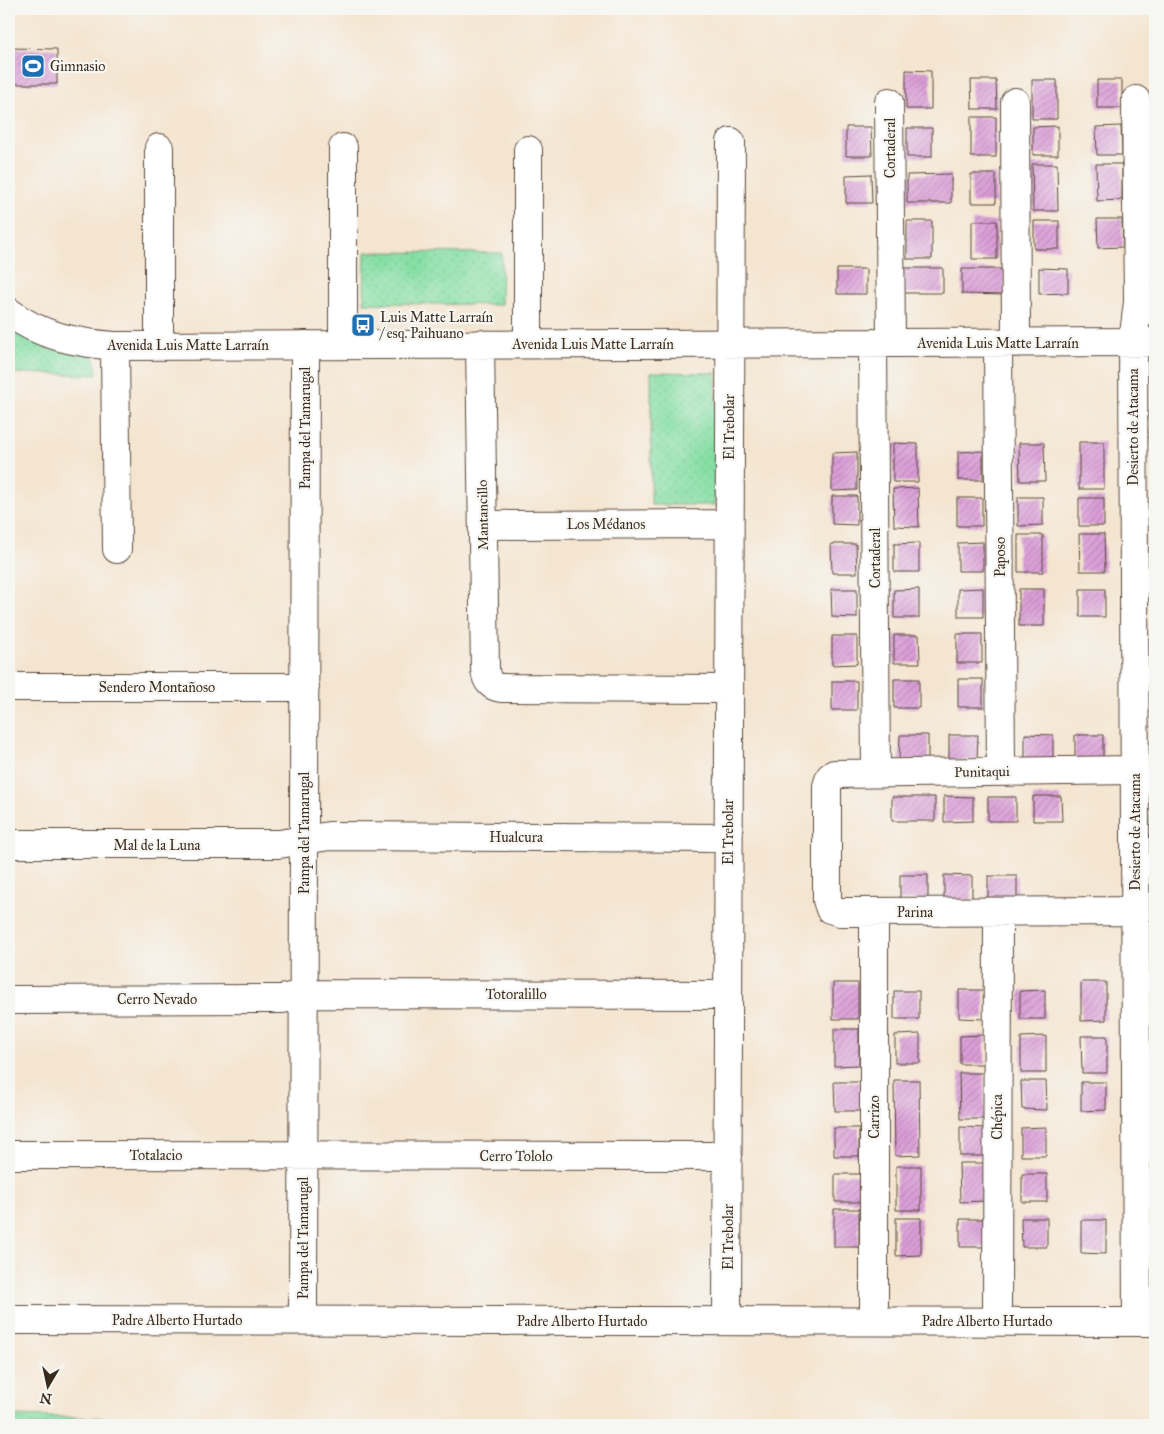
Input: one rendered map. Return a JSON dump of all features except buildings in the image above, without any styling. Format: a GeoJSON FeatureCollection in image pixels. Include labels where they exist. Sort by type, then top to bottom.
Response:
{"type":"FeatureCollection","features":[{"type":"Feature","properties":{"kind":"street","name":"Desierto de Atacama"},"geometry":{"type":"LineString","coordinates":[[1136,100],[1138,302],[1144,342],[1145,717],[1135,770],[1135,911],[1145,970],[1146,1322]]}},
{"type":"Feature","properties":{"kind":"street","name":"Cortaderal"},"geometry":{"type":"LineString","coordinates":[[876,773],[882,343],[889,102]]}},
{"type":"Feature","properties":{"kind":"street","name":"Paposo"},"geometry":{"type":"LineString","coordinates":[[1001,771],[1007,343],[1015,102]]}},
{"type":"Feature","properties":{"kind":"street","name":"El Trebolar"},"geometry":{"type":"LineString","coordinates":[[727,1321],[731,142]]}},
{"type":"Feature","properties":{"kind":"street"},"geometry":{"type":"LineString","coordinates":[[159,148],[159,346]]}},
{"type":"Feature","properties":{"kind":"street"},"geometry":{"type":"LineString","coordinates":[[343,148],[343,345]]}},
{"type":"Feature","properties":{"kind":"street"},"geometry":{"type":"LineString","coordinates":[[528,150],[528,344]]}},
{"type":"Feature","properties":{"kind":"street","name":"Avenida Luis Matte Larraín"},"geometry":{"type":"LineString","coordinates":[[9,312],[29,324],[55,335],[81,342],[115,346],[1144,342]]}},
{"type":"Feature","properties":{"kind":"street","name":"Mantancillo"},"geometry":{"type":"LineString","coordinates":[[480,344],[485,669],[486,677],[490,683],[502,688],[729,689]]}},
{"type":"Feature","properties":{"kind":"street","name":"Pampa del Tamarugal"},"geometry":{"type":"LineString","coordinates":[[303,1320],[305,345]]}},
{"type":"Feature","properties":{"kind":"street"},"geometry":{"type":"LineString","coordinates":[[115,346],[116,549]]}},
{"type":"Feature","properties":{"kind":"street","name":"Los Médanos"},"geometry":{"type":"LineString","coordinates":[[483,525],[729,524]]}},
{"type":"Feature","properties":{"kind":"street","name":"Sendero Montañoso"},"geometry":{"type":"LineString","coordinates":[[9,687],[304,687]]}},
{"type":"Feature","properties":{"kind":"street","name":"Punitaqui"},"geometry":{"type":"LineString","coordinates":[[830,777],[839,774],[876,773],[1135,770]]}},
{"type":"Feature","properties":{"kind":"street","name":"Parina"},"geometry":{"type":"LineString","coordinates":[[830,777],[827,786],[828,905],[835,912],[1135,911]]}},
{"type":"Feature","properties":{"kind":"street","name":"Hualcura"},"geometry":{"type":"LineString","coordinates":[[304,840],[328,836],[728,838]]}},
{"type":"Feature","properties":{"kind":"street","name":"Mal de la Luna"},"geometry":{"type":"LineString","coordinates":[[9,844],[279,844],[304,840]]}},
{"type":"Feature","properties":{"kind":"street","name":"Carrizo"},"geometry":{"type":"LineString","coordinates":[[874,912],[874,1321]]}},
{"type":"Feature","properties":{"kind":"street","name":"Chépica"},"geometry":{"type":"LineString","coordinates":[[997,1321],[998,912]]}},
{"type":"Feature","properties":{"kind":"street","name":"Totoralillo"},"geometry":{"type":"LineString","coordinates":[[304,994],[728,995]]}},
{"type":"Feature","properties":{"kind":"street","name":"Cerro Nevado"},"geometry":{"type":"LineString","coordinates":[[9,1000],[282,999],[304,994]]}},
{"type":"Feature","properties":{"kind":"street","name":"Totalacio"},"geometry":{"type":"LineString","coordinates":[[9,1155],[304,1156]]}},
{"type":"Feature","properties":{"kind":"street","name":"Cerro Tololo"},"geometry":{"type":"LineString","coordinates":[[304,1156],[728,1156]]}},
{"type":"Feature","properties":{"kind":"street","name":"Padre Alberto Hurtado"},"geometry":{"type":"LineString","coordinates":[[9,1320],[1146,1322]]}},
{"type":"Feature","properties":{"kind":"green space"},"geometry":{"type":"Polygon","coordinates":[[[365,252],[502,253],[501,305],[364,303],[365,252]]]}},
{"type":"Feature","properties":{"kind":"green space"},"geometry":{"type":"Polygon","coordinates":[[[9,331],[51,348],[94,354],[97,375],[9,373],[9,331]]]}},
{"type":"Feature","properties":{"kind":"green space"},"geometry":{"type":"Polygon","coordinates":[[[651,372],[716,373],[715,505],[651,505],[651,372]]]}},
{"type":"Feature","properties":{"kind":"green space"},"geometry":{"type":"Polygon","coordinates":[[[1150,726],[1155,726],[1155,957],[1149,957],[1150,726]]]}},
{"type":"Feature","properties":{"kind":"green space"},"geometry":{"type":"Polygon","coordinates":[[[9,1416],[111,1418],[111,1425],[9,1425],[9,1416]]]}},
{"type":"Feature","properties":{"kind":"place","name":"Gimnasio"},"geometry":{"type":"Point","coordinates":[33,66]}},
{"type":"Feature","properties":{"kind":"place","name":"Luis Matte Larraín / esq. Paihuano"},"geometry":{"type":"Point","coordinates":[363,325]}}]}
